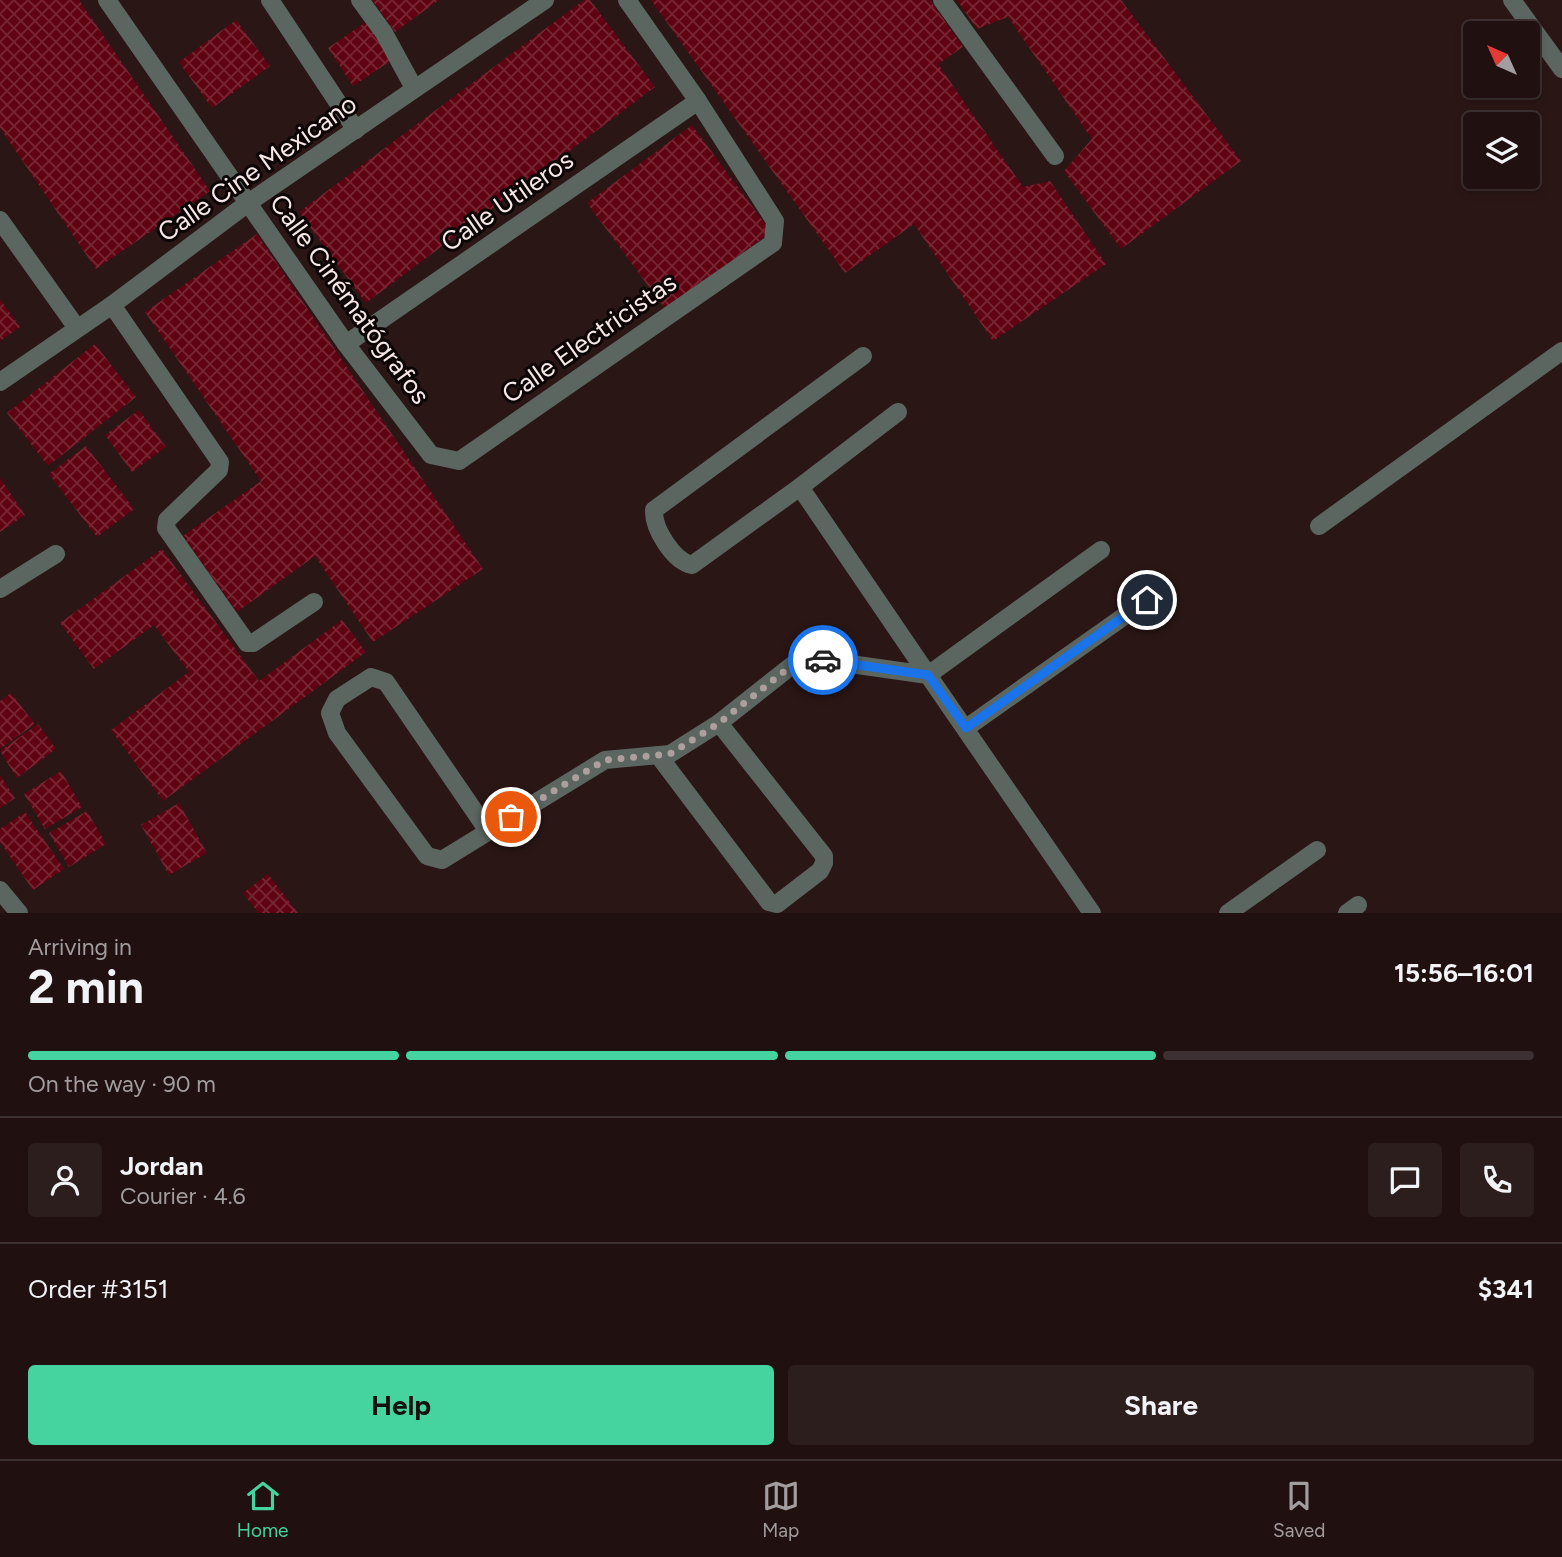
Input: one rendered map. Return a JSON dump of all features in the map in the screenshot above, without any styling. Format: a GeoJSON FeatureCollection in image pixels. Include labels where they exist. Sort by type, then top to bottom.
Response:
{"type":"FeatureCollection","features":[{"type":"Feature","properties":{"kind":"street","name":"Calle Cinématógrafos"},"geometry":{"type":"LineString","coordinates":[[107,0],[346,344],[431,455]]}},
{"type":"Feature","properties":{"kind":"street"},"geometry":{"type":"LineString","coordinates":[[270,0],[356,130]]}},
{"type":"Feature","properties":{"kind":"street"},"geometry":{"type":"LineString","coordinates":[[360,0],[384,33],[414,88]]}},
{"type":"Feature","properties":{"kind":"street","name":"Calle Cine Mexicano"},"geometry":{"type":"LineString","coordinates":[[0,382],[112,305],[248,203],[545,0]]}},
{"type":"Feature","properties":{"kind":"street"},"geometry":{"type":"LineString","coordinates":[[627,0],[698,101]]}},
{"type":"Feature","properties":{"kind":"street"},"geometry":{"type":"LineString","coordinates":[[942,0],[1055,156]]}},
{"type":"Feature","properties":{"kind":"street"},"geometry":{"type":"LineString","coordinates":[[1512,0],[1562,69]]}},
{"type":"Feature","properties":{"kind":"street","name":"Calle Electricistas"},"geometry":{"type":"LineString","coordinates":[[431,455],[459,461],[773,243],[775,221],[698,101]]}},
{"type":"Feature","properties":{"kind":"street","name":"Calle Utileros"},"geometry":{"type":"LineString","coordinates":[[346,344],[698,101]]}},
{"type":"Feature","properties":{"kind":"street"},"geometry":{"type":"LineString","coordinates":[[0,220],[77,328]]}},
{"type":"Feature","properties":{"kind":"street"},"geometry":{"type":"LineString","coordinates":[[112,305],[220,462],[219,470],[167,520],[166,528],[247,643],[253,643],[314,602]]}},
{"type":"Feature","properties":{"kind":"street"},"geometry":{"type":"LineString","coordinates":[[1319,526],[1562,351]]}},
{"type":"Feature","properties":{"kind":"street"},"geometry":{"type":"LineString","coordinates":[[863,356],[654,510],[653,520],[673,551],[684,563],[692,565],[898,412]]}},
{"type":"Feature","properties":{"kind":"street"},"geometry":{"type":"LineString","coordinates":[[800,487],[1091,913]]}},
{"type":"Feature","properties":{"kind":"street"},"geometry":{"type":"LineString","coordinates":[[488,831],[386,682],[371,677],[337,699],[330,713],[337,733],[426,856],[442,860],[605,760],[670,754],[719,723],[795,663],[815,659],[928,675],[1101,550]]}},
{"type":"Feature","properties":{"kind":"street"},"geometry":{"type":"LineString","coordinates":[[0,589],[56,554]]}},
{"type":"Feature","properties":{"kind":"street"},"geometry":{"type":"LineString","coordinates":[[966,728],[1147,600]]}},
{"type":"Feature","properties":{"kind":"street"},"geometry":{"type":"LineString","coordinates":[[658,755],[769,902],[776,904],[820,871],[824,856],[719,723]]}},
{"type":"Feature","properties":{"kind":"street"},"geometry":{"type":"LineString","coordinates":[[1228,913],[1317,850]]}},
{"type":"Feature","properties":{"kind":"street"},"geometry":{"type":"LineString","coordinates":[[0,890],[19,913]]}},
{"type":"Feature","properties":{"kind":"building"},"geometry":{"type":"Polygon","coordinates":[[[0,0],[79,0],[210,191],[96,269],[0,128],[0,0]]]}},
{"type":"Feature","properties":{"kind":"building"},"geometry":{"type":"Polygon","coordinates":[[[372,0],[439,0],[395,32],[372,0]]]}},
{"type":"Feature","properties":{"kind":"building"},"geometry":{"type":"Polygon","coordinates":[[[584,0],[590,0],[655,87],[366,303],[299,212],[584,0]]]}},
{"type":"Feature","properties":{"kind":"building"},"geometry":{"type":"Polygon","coordinates":[[[651,0],[930,0],[963,47],[938,64],[1023,187],[1050,181],[1106,264],[993,341],[914,224],[845,273],[651,0]]]}},
{"type":"Feature","properties":{"kind":"building"},"geometry":{"type":"Polygon","coordinates":[[[957,0],[1121,0],[1241,161],[1121,249],[1064,171],[1092,139],[1008,17],[977,29],[957,0]]]}},
{"type":"Feature","properties":{"kind":"building"},"geometry":{"type":"Polygon","coordinates":[[[236,20],[270,66],[212,108],[179,62],[236,20]]]}},
{"type":"Feature","properties":{"kind":"building"},"geometry":{"type":"Polygon","coordinates":[[[366,22],[392,60],[353,86],[328,48],[366,22]]]}},
{"type":"Feature","properties":{"kind":"building"},"geometry":{"type":"Polygon","coordinates":[[[692,125],[771,232],[666,310],[587,203],[692,125]]]}},
{"type":"Feature","properties":{"kind":"building"},"geometry":{"type":"Polygon","coordinates":[[[257,234],[483,569],[373,642],[315,556],[237,612],[183,536],[261,481],[145,312],[257,234]]]}},
{"type":"Feature","properties":{"kind":"building"},"geometry":{"type":"Polygon","coordinates":[[[0,299],[20,327],[0,341],[0,299]]]}},
{"type":"Feature","properties":{"kind":"building"},"geometry":{"type":"Polygon","coordinates":[[[95,344],[136,397],[48,466],[7,413],[95,344]]]}},
{"type":"Feature","properties":{"kind":"building"},"geometry":{"type":"Polygon","coordinates":[[[139,410],[166,447],[132,472],[105,435],[139,410]]]}},
{"type":"Feature","properties":{"kind":"building"},"geometry":{"type":"Polygon","coordinates":[[[86,446],[134,509],[97,537],[49,474],[86,446]]]}},
{"type":"Feature","properties":{"kind":"building"},"geometry":{"type":"Polygon","coordinates":[[[0,478],[25,515],[0,532],[0,478]]]}},
{"type":"Feature","properties":{"kind":"building"},"geometry":{"type":"Polygon","coordinates":[[[162,549],[259,681],[342,620],[366,652],[163,801],[111,730],[189,672],[154,625],[94,669],[60,623],[162,549]]]}},
{"type":"Feature","properties":{"kind":"building"},"geometry":{"type":"Polygon","coordinates":[[[11,693],[35,724],[0,749],[0,701],[11,693]]]}},
{"type":"Feature","properties":{"kind":"building"},"geometry":{"type":"Polygon","coordinates":[[[38,724],[56,749],[17,778],[0,751],[38,724]]]}},
{"type":"Feature","properties":{"kind":"building"},"geometry":{"type":"Polygon","coordinates":[[[61,771],[82,807],[45,829],[24,794],[61,771]]]}},
{"type":"Feature","properties":{"kind":"building"},"geometry":{"type":"Polygon","coordinates":[[[0,775],[15,798],[0,808],[0,775]]]}},
{"type":"Feature","properties":{"kind":"building"},"geometry":{"type":"Polygon","coordinates":[[[179,803],[207,853],[169,875],[141,825],[179,803]]]}},
{"type":"Feature","properties":{"kind":"building"},"geometry":{"type":"Polygon","coordinates":[[[87,811],[106,844],[69,867],[49,833],[87,811]]]}},
{"type":"Feature","properties":{"kind":"building"},"geometry":{"type":"Polygon","coordinates":[[[25,812],[64,869],[33,890],[0,842],[0,829],[25,812]]]}},
{"type":"Feature","properties":{"kind":"building"},"geometry":{"type":"Polygon","coordinates":[[[268,874],[298,913],[258,913],[243,893],[268,874]]]}},
{"type":"Feature","properties":{"kind":"way so far"},"geometry":{"type":"LineString","coordinates":[[511,817],[605,760],[670,754],[719,723],[795,663],[823,660]]}},
{"type":"Feature","properties":{"kind":"route"},"geometry":{"type":"LineString","coordinates":[[823,660],[928,675],[966,728],[1147,600]]}}]}
